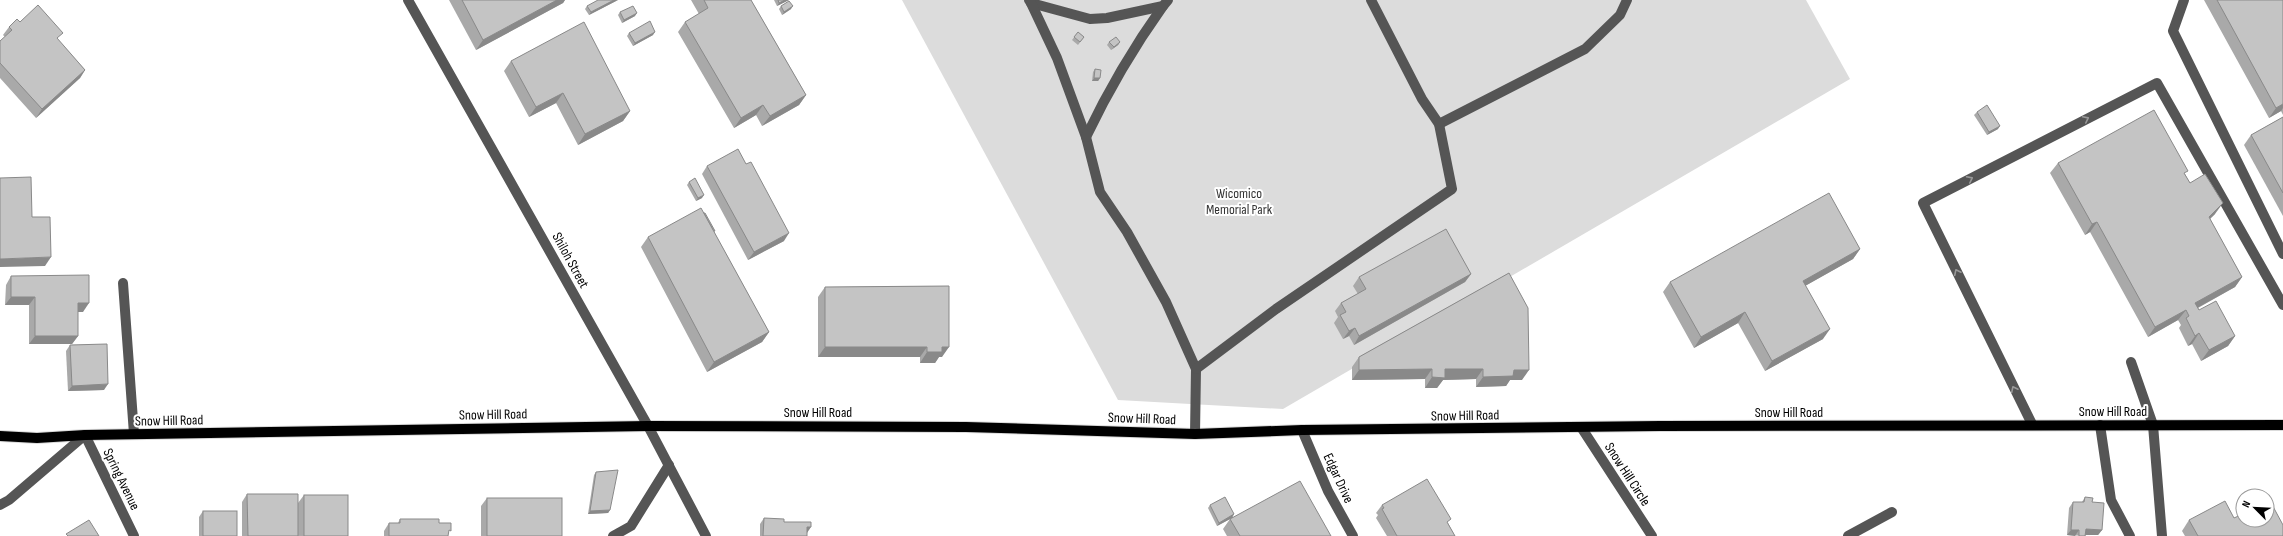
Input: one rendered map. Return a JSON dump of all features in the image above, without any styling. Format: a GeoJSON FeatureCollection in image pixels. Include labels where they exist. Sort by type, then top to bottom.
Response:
{"type":"FeatureCollection","features":[{"type":"Feature","properties":{"kind":"main road","name":"Snow Hill Road"},"geometry":{"type":"LineString","coordinates":[[0,436],[37,438],[134,434],[648,426],[966,427],[1195,434],[1302,430],[1581,427],[2032,424],[2283,425]]}},
{"type":"Feature","properties":{"kind":"street","name":"Shiloh Street"},"geometry":{"type":"LineString","coordinates":[[408,0],[648,426],[706,536]]}},
{"type":"Feature","properties":{"kind":"street"},"geometry":{"type":"LineString","coordinates":[[1196,369],[1276,309],[1452,189],[1439,124],[1422,98],[1371,0]]}},
{"type":"Feature","properties":{"kind":"street"},"geometry":{"type":"LineString","coordinates":[[1439,124],[1586,49],[1620,15],[1627,0]]}},
{"type":"Feature","properties":{"kind":"street"},"geometry":{"type":"LineString","coordinates":[[2184,0],[2172,31],[2283,254]]}},
{"type":"Feature","properties":{"kind":"street"},"geometry":{"type":"LineString","coordinates":[[1030,1],[1090,19],[1107,18],[1165,3]]}},
{"type":"Feature","properties":{"kind":"street"},"geometry":{"type":"LineString","coordinates":[[1030,1],[1057,58],[1086,137],[1100,192],[1127,232],[1166,302],[1196,369],[1195,434]]}},
{"type":"Feature","properties":{"kind":"street"},"geometry":{"type":"LineString","coordinates":[[1086,137],[1109,89],[1137,42],[1165,3]]}},
{"type":"Feature","properties":{"kind":"street"},"geometry":{"type":"LineString","coordinates":[[2032,424],[1923,203],[2157,83],[2283,305]]}},
{"type":"Feature","properties":{"kind":"street"},"geometry":{"type":"LineString","coordinates":[[123,283],[134,434]]}},
{"type":"Feature","properties":{"kind":"street"},"geometry":{"type":"LineString","coordinates":[[2131,362],[2153,425],[2162,536]]}},
{"type":"Feature","properties":{"kind":"street"},"geometry":{"type":"LineString","coordinates":[[2100,425],[2111,500],[2130,536]]}},
{"type":"Feature","properties":{"kind":"street","name":"Snow Hill Circle"},"geometry":{"type":"LineString","coordinates":[[1581,427],[1652,536]]}},
{"type":"Feature","properties":{"kind":"street","name":"Edgar Drive"},"geometry":{"type":"LineString","coordinates":[[1302,430],[1328,491],[1353,536]]}},
{"type":"Feature","properties":{"kind":"street"},"geometry":{"type":"LineString","coordinates":[[0,504],[8,500],[85,435]]}},
{"type":"Feature","properties":{"kind":"street","name":"Spring Avenue"},"geometry":{"type":"LineString","coordinates":[[85,435],[134,536]]}},
{"type":"Feature","properties":{"kind":"street"},"geometry":{"type":"LineString","coordinates":[[613,536],[631,526],[669,465]]}},
{"type":"Feature","properties":{"kind":"street"},"geometry":{"type":"LineString","coordinates":[[1848,536],[1892,512]]}},
{"type":"Feature","properties":{"kind":"green space","name":"Wicomico Memorial Park"},"geometry":{"type":"Polygon","coordinates":[[[902,0],[1806,0],[1850,79],[1283,409],[1118,400],[902,0]]]}},
{"type":"Feature","properties":{"kind":"building"},"geometry":{"type":"Polygon","coordinates":[[[462,0],[557,0],[483,40],[462,0]]]}},
{"type":"Feature","properties":{"kind":"building"},"geometry":{"type":"Polygon","coordinates":[[[598,0],[614,0],[591,12],[587,6],[598,0]]]}},
{"type":"Feature","properties":{"kind":"building"},"geometry":{"type":"Polygon","coordinates":[[[704,0],[751,0],[806,95],[770,116],[763,105],[741,118],[685,22],[708,8],[704,0]]]}},
{"type":"Feature","properties":{"kind":"building"},"geometry":{"type":"Polygon","coordinates":[[[778,0],[785,0],[779,3],[778,0]]]}},
{"type":"Feature","properties":{"kind":"building"},"geometry":{"type":"Polygon","coordinates":[[[2217,0],[2283,0],[2283,104],[2276,108],[2217,0]]]}},
{"type":"Feature","properties":{"kind":"building"},"geometry":{"type":"Polygon","coordinates":[[[789,1],[793,6],[784,12],[781,6],[789,1]]]}},
{"type":"Feature","properties":{"kind":"building"},"geometry":{"type":"Polygon","coordinates":[[[38,5],[63,33],[57,38],[85,70],[42,109],[0,63],[0,41],[12,30],[9,27],[17,19],[20,22],[38,5]]]}},
{"type":"Feature","properties":{"kind":"building"},"geometry":{"type":"Polygon","coordinates":[[[633,6],[637,13],[624,20],[620,12],[633,6]]]}},
{"type":"Feature","properties":{"kind":"building"},"geometry":{"type":"Polygon","coordinates":[[[650,21],[655,32],[635,43],[629,33],[650,21]]]}},
{"type":"Feature","properties":{"kind":"building"},"geometry":{"type":"Polygon","coordinates":[[[584,22],[630,111],[585,134],[563,93],[536,107],[511,61],[584,22]]]}},
{"type":"Feature","properties":{"kind":"building"},"geometry":{"type":"Polygon","coordinates":[[[1078,32],[1084,37],[1080,42],[1074,37],[1078,32]]]}},
{"type":"Feature","properties":{"kind":"building"},"geometry":{"type":"Polygon","coordinates":[[[1116,37],[1120,42],[1114,47],[1109,42],[1116,37]]]}},
{"type":"Feature","properties":{"kind":"building"},"geometry":{"type":"Polygon","coordinates":[[[1095,69],[1101,70],[1100,78],[1094,78],[1095,69]]]}},
{"type":"Feature","properties":{"kind":"building"},"geometry":{"type":"Polygon","coordinates":[[[1987,105],[2000,126],[1989,132],[1977,112],[1987,105]]]}},
{"type":"Feature","properties":{"kind":"building"},"geometry":{"type":"Polygon","coordinates":[[[2154,110],[2188,171],[2184,173],[2190,183],[2205,174],[2223,203],[2209,217],[2242,277],[2195,303],[2199,310],[2216,301],[2235,336],[2209,350],[2199,333],[2195,336],[2186,318],[2189,316],[2186,310],[2155,327],[2097,222],[2092,224],[2058,163],[2154,110]]]}},
{"type":"Feature","properties":{"kind":"building"},"geometry":{"type":"Polygon","coordinates":[[[2283,117],[2283,193],[2251,135],[2283,117]]]}},
{"type":"Feature","properties":{"kind":"building"},"geometry":{"type":"Polygon","coordinates":[[[738,149],[746,164],[751,162],[789,233],[754,252],[707,166],[738,149]]]}},
{"type":"Feature","properties":{"kind":"building"},"geometry":{"type":"Polygon","coordinates":[[[31,177],[32,217],[50,217],[51,257],[0,259],[0,178],[31,177]]]}},
{"type":"Feature","properties":{"kind":"building"},"geometry":{"type":"Polygon","coordinates":[[[695,178],[704,195],[698,198],[689,182],[695,178]]]}},
{"type":"Feature","properties":{"kind":"building"},"geometry":{"type":"Polygon","coordinates":[[[1829,193],[1860,249],[1803,281],[1830,329],[1772,361],[1745,312],[1701,337],[1670,282],[1829,193]]]}},
{"type":"Feature","properties":{"kind":"building"},"geometry":{"type":"Polygon","coordinates":[[[701,208],[769,332],[714,362],[648,237],[701,208]]]}},
{"type":"Feature","properties":{"kind":"building"},"geometry":{"type":"Polygon","coordinates":[[[705,213],[715,231],[714,231],[705,213]]]}},
{"type":"Feature","properties":{"kind":"building"},"geometry":{"type":"Polygon","coordinates":[[[1446,229],[1471,274],[1359,336],[1355,328],[1349,331],[1340,315],[1346,312],[1341,303],[1366,289],[1359,277],[1446,229]]]}},
{"type":"Feature","properties":{"kind":"building"},"geometry":{"type":"Polygon","coordinates":[[[1509,273],[1528,308],[1529,370],[1514,370],[1513,376],[1483,377],[1483,369],[1445,369],[1445,378],[1432,377],[1432,369],[1359,370],[1359,357],[1509,273]]]}},
{"type":"Feature","properties":{"kind":"building"},"geometry":{"type":"Polygon","coordinates":[[[89,275],[89,303],[78,303],[78,336],[35,336],[35,297],[11,297],[11,276],[89,275]]]}},
{"type":"Feature","properties":{"kind":"building"},"geometry":{"type":"Polygon","coordinates":[[[949,286],[949,347],[942,347],[942,352],[927,352],[927,347],[825,347],[825,287],[949,286]]]}},
{"type":"Feature","properties":{"kind":"building"},"geometry":{"type":"Polygon","coordinates":[[[107,344],[108,384],[72,386],[70,345],[107,344]]]}},
{"type":"Feature","properties":{"kind":"building"},"geometry":{"type":"Polygon","coordinates":[[[618,470],[610,510],[590,511],[596,472],[618,470]]]}},
{"type":"Feature","properties":{"kind":"building"},"geometry":{"type":"Polygon","coordinates":[[[1427,479],[1451,519],[1447,522],[1455,536],[1397,536],[1382,509],[1384,508],[1382,505],[1427,479]]]}},
{"type":"Feature","properties":{"kind":"building"},"geometry":{"type":"Polygon","coordinates":[[[1300,481],[1331,536],[1240,536],[1230,519],[1300,481]]]}},
{"type":"Feature","properties":{"kind":"building"},"geometry":{"type":"Polygon","coordinates":[[[247,494],[298,494],[298,536],[248,536],[247,494]]]}},
{"type":"Feature","properties":{"kind":"building"},"geometry":{"type":"Polygon","coordinates":[[[304,495],[348,495],[348,536],[304,536],[304,495]]]}},
{"type":"Feature","properties":{"kind":"building"},"geometry":{"type":"Polygon","coordinates":[[[1225,497],[1234,514],[1219,523],[1210,505],[1225,497]]]}},
{"type":"Feature","properties":{"kind":"building"},"geometry":{"type":"Polygon","coordinates":[[[2085,497],[2093,498],[2092,502],[2104,503],[2102,530],[2086,529],[2085,536],[2079,536],[2079,530],[2071,530],[2073,502],[2084,502],[2085,497]]]}},
{"type":"Feature","properties":{"kind":"building"},"geometry":{"type":"Polygon","coordinates":[[[487,498],[562,498],[562,536],[487,536],[487,498]]]}},
{"type":"Feature","properties":{"kind":"building"},"geometry":{"type":"Polygon","coordinates":[[[2225,501],[2234,518],[2235,528],[2275,528],[2275,510],[2283,525],[2283,536],[2198,536],[2189,520],[2225,501]]]}},
{"type":"Feature","properties":{"kind":"building"},"geometry":{"type":"Polygon","coordinates":[[[203,511],[237,511],[237,536],[203,536],[203,511]]]}},
{"type":"Feature","properties":{"kind":"building"},"geometry":{"type":"Polygon","coordinates":[[[764,518],[784,519],[784,522],[811,522],[811,527],[807,527],[807,536],[763,536],[764,518]]]}},
{"type":"Feature","properties":{"kind":"building"},"geometry":{"type":"Polygon","coordinates":[[[400,519],[439,519],[439,523],[451,523],[451,531],[449,530],[448,536],[389,536],[389,523],[400,523],[400,519]]]}},
{"type":"Feature","properties":{"kind":"building"},"geometry":{"type":"Polygon","coordinates":[[[89,520],[99,536],[68,536],[66,534],[89,520]]]}}]}
